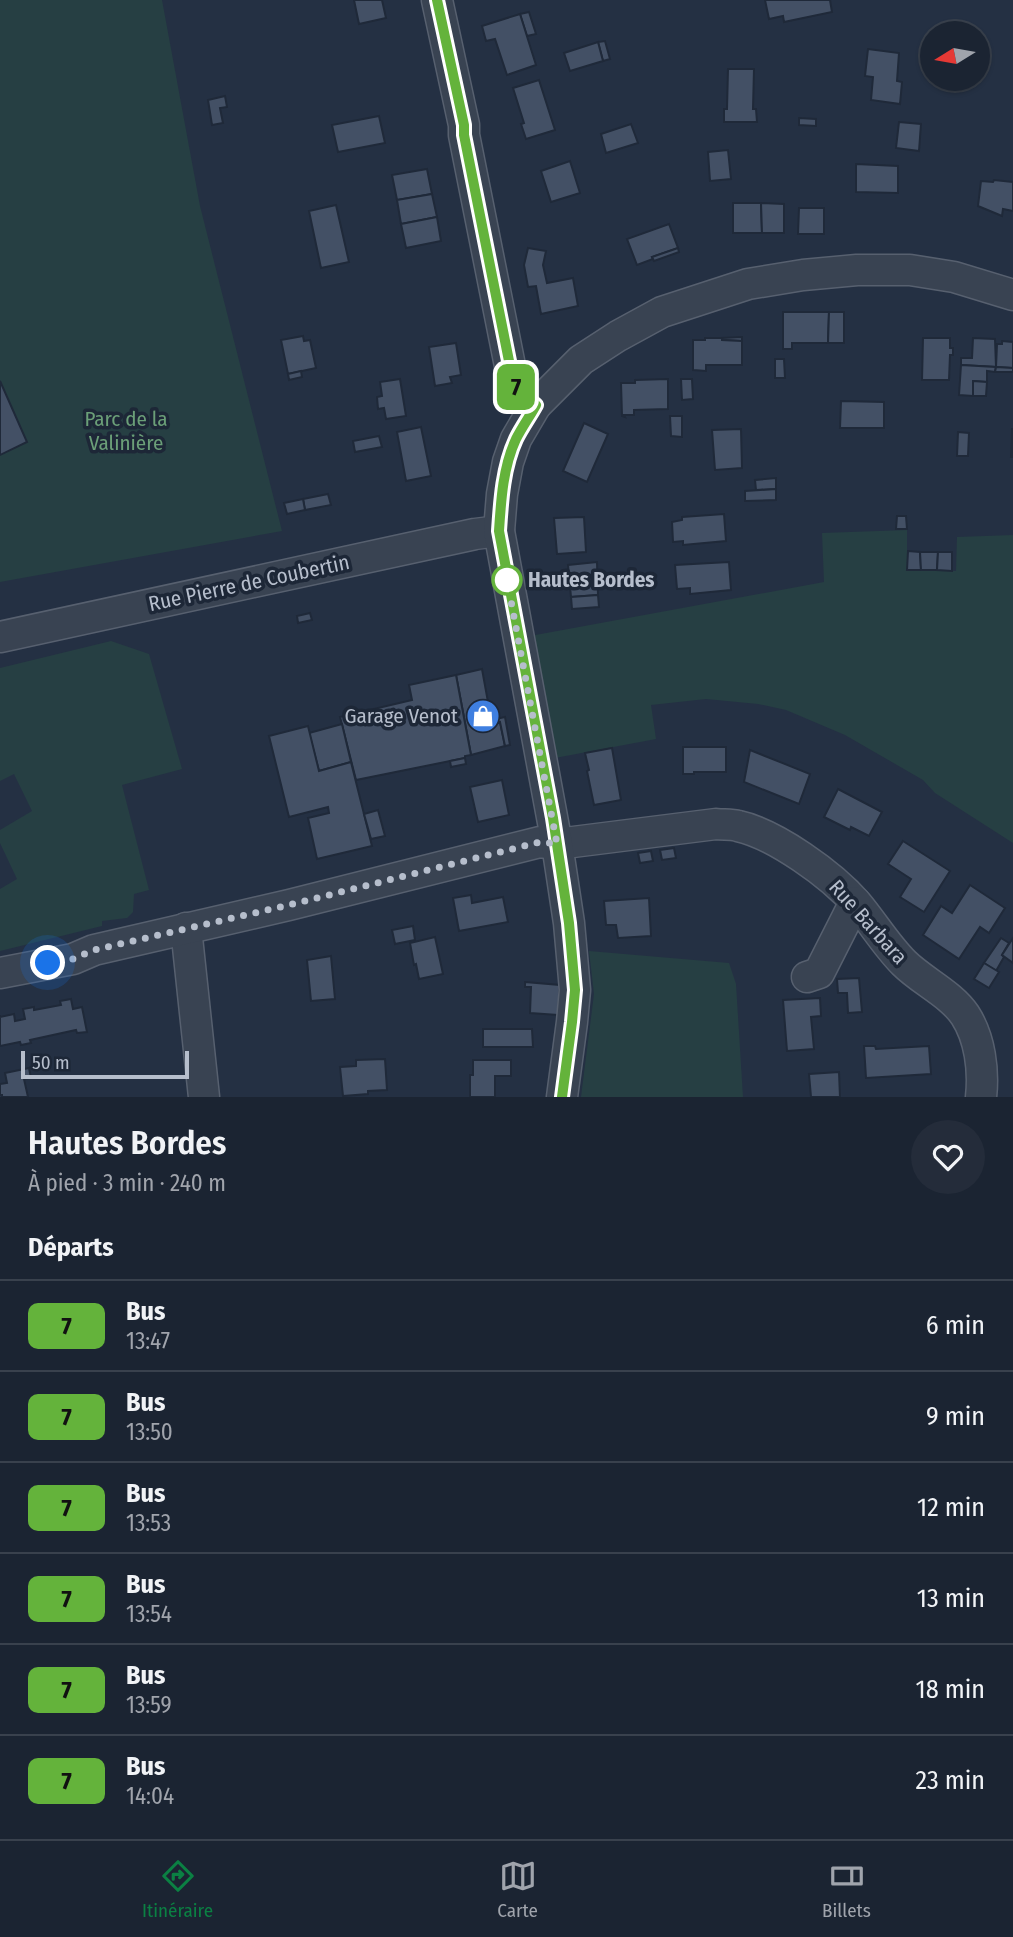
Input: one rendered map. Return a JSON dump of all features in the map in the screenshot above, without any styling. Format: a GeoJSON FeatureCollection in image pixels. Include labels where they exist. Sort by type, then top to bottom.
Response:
{"type":"FeatureCollection","features":[{"type":"Feature","properties":{"kind":"street"},"geometry":{"type":"LineString","coordinates":[[437,0],[512,376],[517,389],[536,405]]}},
{"type":"Feature","properties":{"kind":"street"},"geometry":{"type":"LineString","coordinates":[[562,1097],[575,990],[569,923],[499,531],[502,494],[516,439],[536,405],[581,360],[618,335],[662,312],[748,284],[857,270],[910,270],[954,277],[1013,295]]}},
{"type":"Feature","properties":{"kind":"street","name":"Rue Pierre de Coubertin"},"geometry":{"type":"LineString","coordinates":[[0,638],[499,531]]}},
{"type":"Feature","properties":{"kind":"street","name":"Rue Barbara"},"geometry":{"type":"LineString","coordinates":[[0,973],[73,959],[94,950],[289,905],[540,842],[557,844],[716,824],[737,826],[761,834],[828,876],[855,902],[904,963],[957,1004],[966,1016],[979,1051],[981,1097]]}},
{"type":"Feature","properties":{"kind":"street"},"geometry":{"type":"LineString","coordinates":[[807,977],[819,973],[855,902]]}},
{"type":"Feature","properties":{"kind":"street"},"geometry":{"type":"LineString","coordinates":[[186,928],[204,1097]]}},
{"type":"Feature","properties":{"kind":"green space","name":"Parc de la Valinière"},"geometry":{"type":"Polygon","coordinates":[[[0,0],[162,0],[200,206],[282,531],[0,582],[0,0]]]}},
{"type":"Feature","properties":{"kind":"green space"},"geometry":{"type":"Polygon","coordinates":[[[907,530],[907,570],[956,571],[957,537],[1013,535],[1013,843],[935,793],[923,780],[845,735],[786,710],[758,704],[706,699],[651,705],[656,739],[555,758],[530,636],[824,582],[822,533],[907,530]]]}},
{"type":"Feature","properties":{"kind":"green space"},"geometry":{"type":"Polygon","coordinates":[[[111,641],[149,654],[182,769],[122,785],[149,890],[134,894],[133,912],[127,918],[102,921],[102,926],[0,951],[0,889],[17,879],[0,843],[0,830],[32,811],[14,774],[0,781],[0,668],[111,641]]]}},
{"type":"Feature","properties":{"kind":"green space"},"geometry":{"type":"Polygon","coordinates":[[[589,951],[729,963],[736,984],[743,1097],[581,1097],[594,994],[589,951]]]}},
{"type":"Feature","properties":{"kind":"building"},"geometry":{"type":"Polygon","coordinates":[[[354,0],[382,0],[386,18],[359,24],[354,0]]]}},
{"type":"Feature","properties":{"kind":"building"},"geometry":{"type":"Polygon","coordinates":[[[765,0],[830,0],[832,12],[784,22],[783,16],[769,19],[765,0]]]}},
{"type":"Feature","properties":{"kind":"building"},"geometry":{"type":"Polygon","coordinates":[[[529,12],[536,34],[527,36],[520,14],[529,12]]]}},
{"type":"Feature","properties":{"kind":"building"},"geometry":{"type":"Polygon","coordinates":[[[520,14],[536,65],[507,75],[495,39],[486,41],[482,26],[520,14]]]}},
{"type":"Feature","properties":{"kind":"building"},"geometry":{"type":"Polygon","coordinates":[[[605,41],[610,59],[603,61],[598,42],[605,41]]]}},
{"type":"Feature","properties":{"kind":"building"},"geometry":{"type":"Polygon","coordinates":[[[598,42],[603,61],[570,71],[564,53],[598,42]]]}},
{"type":"Feature","properties":{"kind":"building"},"geometry":{"type":"Polygon","coordinates":[[[868,49],[899,53],[897,81],[902,82],[900,104],[871,100],[873,77],[865,76],[868,49]]]}},
{"type":"Feature","properties":{"kind":"building"},"geometry":{"type":"Polygon","coordinates":[[[728,69],[754,69],[753,109],[756,109],[757,122],[724,122],[728,69]]]}},
{"type":"Feature","properties":{"kind":"building"},"geometry":{"type":"Polygon","coordinates":[[[539,80],[555,130],[526,139],[513,88],[539,80]]]}},
{"type":"Feature","properties":{"kind":"building"},"geometry":{"type":"Polygon","coordinates":[[[225,96],[227,107],[220,108],[223,123],[212,125],[208,100],[225,96]]]}},
{"type":"Feature","properties":{"kind":"building"},"geometry":{"type":"Polygon","coordinates":[[[379,116],[385,143],[338,152],[332,125],[379,116]]]}},
{"type":"Feature","properties":{"kind":"building"},"geometry":{"type":"Polygon","coordinates":[[[799,118],[816,119],[816,126],[799,125],[799,118]]]}},
{"type":"Feature","properties":{"kind":"building"},"geometry":{"type":"Polygon","coordinates":[[[899,122],[921,124],[919,151],[896,148],[899,122]]]}},
{"type":"Feature","properties":{"kind":"building"},"geometry":{"type":"Polygon","coordinates":[[[631,124],[638,143],[606,153],[601,134],[631,124]]]}},
{"type":"Feature","properties":{"kind":"building"},"geometry":{"type":"Polygon","coordinates":[[[728,150],[731,179],[710,181],[708,152],[728,150]]]}},
{"type":"Feature","properties":{"kind":"building"},"geometry":{"type":"Polygon","coordinates":[[[570,161],[580,193],[551,202],[541,171],[570,161]]]}},
{"type":"Feature","properties":{"kind":"building"},"geometry":{"type":"Polygon","coordinates":[[[856,164],[898,166],[898,193],[856,192],[856,164]]]}},
{"type":"Feature","properties":{"kind":"building"},"geometry":{"type":"Polygon","coordinates":[[[427,169],[432,194],[397,200],[392,175],[427,169]]]}},
{"type":"Feature","properties":{"kind":"building"},"geometry":{"type":"Polygon","coordinates":[[[981,181],[1013,182],[1013,211],[1003,209],[1002,216],[978,206],[981,181]]]}},
{"type":"Feature","properties":{"kind":"building"},"geometry":{"type":"Polygon","coordinates":[[[432,194],[437,217],[401,224],[397,200],[432,194]]]}},
{"type":"Feature","properties":{"kind":"building"},"geometry":{"type":"Polygon","coordinates":[[[733,203],[761,203],[762,233],[733,233],[733,203]]]}},
{"type":"Feature","properties":{"kind":"building"},"geometry":{"type":"Polygon","coordinates":[[[761,203],[784,204],[784,233],[762,233],[761,203]]]}},
{"type":"Feature","properties":{"kind":"building"},"geometry":{"type":"Polygon","coordinates":[[[336,205],[349,262],[321,268],[309,211],[336,205]]]}},
{"type":"Feature","properties":{"kind":"building"},"geometry":{"type":"Polygon","coordinates":[[[799,208],[824,208],[824,234],[798,234],[799,208]]]}},
{"type":"Feature","properties":{"kind":"building"},"geometry":{"type":"Polygon","coordinates":[[[437,217],[441,241],[406,248],[401,224],[437,217]]]}},
{"type":"Feature","properties":{"kind":"building"},"geometry":{"type":"Polygon","coordinates":[[[669,224],[678,248],[637,265],[627,239],[669,224]]]}},
{"type":"Feature","properties":{"kind":"building"},"geometry":{"type":"Polygon","coordinates":[[[528,248],[546,251],[543,265],[547,283],[573,278],[578,306],[541,314],[536,286],[528,287],[524,265],[528,248]]]}},
{"type":"Feature","properties":{"kind":"building"},"geometry":{"type":"Polygon","coordinates":[[[678,248],[679,252],[654,261],[652,257],[678,248]]]}},
{"type":"Feature","properties":{"kind":"building"},"geometry":{"type":"Polygon","coordinates":[[[783,312],[829,312],[828,343],[792,343],[792,349],[783,349],[783,312]]]}},
{"type":"Feature","properties":{"kind":"building"},"geometry":{"type":"Polygon","coordinates":[[[829,312],[844,312],[844,343],[828,343],[829,312]]]}},
{"type":"Feature","properties":{"kind":"building"},"geometry":{"type":"Polygon","coordinates":[[[303,336],[304,341],[310,340],[316,368],[288,374],[281,340],[303,336]]]}},
{"type":"Feature","properties":{"kind":"building"},"geometry":{"type":"Polygon","coordinates":[[[742,337],[742,341],[722,340],[722,338],[742,337]]]}},
{"type":"Feature","properties":{"kind":"building"},"geometry":{"type":"Polygon","coordinates":[[[705,338],[742,341],[742,365],[706,365],[706,371],[693,370],[693,340],[705,338]]]}},
{"type":"Feature","properties":{"kind":"building"},"geometry":{"type":"Polygon","coordinates":[[[923,338],[950,338],[953,355],[950,355],[949,380],[922,380],[923,338]]]}},
{"type":"Feature","properties":{"kind":"building"},"geometry":{"type":"Polygon","coordinates":[[[973,338],[995,339],[996,367],[961,365],[961,358],[972,358],[973,338]]]}},
{"type":"Feature","properties":{"kind":"building"},"geometry":{"type":"Polygon","coordinates":[[[1002,341],[1013,342],[1013,368],[996,367],[997,344],[1002,344],[1002,341]]]}},
{"type":"Feature","properties":{"kind":"building"},"geometry":{"type":"Polygon","coordinates":[[[456,343],[461,375],[450,377],[452,383],[435,386],[429,347],[456,343]]]}},
{"type":"Feature","properties":{"kind":"building"},"geometry":{"type":"Polygon","coordinates":[[[775,359],[784,359],[785,378],[775,378],[775,359]]]}},
{"type":"Feature","properties":{"kind":"building"},"geometry":{"type":"Polygon","coordinates":[[[961,365],[996,367],[995,372],[987,371],[987,382],[973,381],[973,396],[959,395],[961,365]]]}},
{"type":"Feature","properties":{"kind":"building"},"geometry":{"type":"Polygon","coordinates":[[[996,367],[1013,368],[1013,372],[995,372],[996,367]]]}},
{"type":"Feature","properties":{"kind":"building"},"geometry":{"type":"Polygon","coordinates":[[[301,371],[302,377],[289,380],[288,374],[301,371]]]}},
{"type":"Feature","properties":{"kind":"building"},"geometry":{"type":"Polygon","coordinates":[[[400,379],[406,416],[386,419],[384,408],[378,409],[377,397],[382,396],[380,382],[400,379]]]}},
{"type":"Feature","properties":{"kind":"building"},"geometry":{"type":"Polygon","coordinates":[[[668,379],[668,409],[634,410],[634,415],[622,416],[621,383],[668,379]]]}},
{"type":"Feature","properties":{"kind":"building"},"geometry":{"type":"Polygon","coordinates":[[[681,379],[692,379],[693,399],[682,400],[681,379]]]}},
{"type":"Feature","properties":{"kind":"building"},"geometry":{"type":"Polygon","coordinates":[[[0,381],[27,442],[0,455],[0,381]]]}},
{"type":"Feature","properties":{"kind":"building"},"geometry":{"type":"Polygon","coordinates":[[[973,381],[987,382],[986,396],[973,396],[973,381]]]}},
{"type":"Feature","properties":{"kind":"building"},"geometry":{"type":"Polygon","coordinates":[[[841,401],[884,402],[884,428],[840,428],[841,401]]]}},
{"type":"Feature","properties":{"kind":"building"},"geometry":{"type":"Polygon","coordinates":[[[670,416],[682,416],[682,437],[671,436],[670,416]]]}},
{"type":"Feature","properties":{"kind":"building"},"geometry":{"type":"Polygon","coordinates":[[[584,423],[608,434],[587,482],[563,471],[584,423]]]}},
{"type":"Feature","properties":{"kind":"building"},"geometry":{"type":"Polygon","coordinates":[[[421,427],[431,476],[406,481],[397,432],[421,427]]]}},
{"type":"Feature","properties":{"kind":"building"},"geometry":{"type":"Polygon","coordinates":[[[741,429],[742,468],[715,470],[712,430],[741,429]]]}},
{"type":"Feature","properties":{"kind":"building"},"geometry":{"type":"Polygon","coordinates":[[[1012,429],[1013,457],[1011,457],[1012,429]]]}},
{"type":"Feature","properties":{"kind":"building"},"geometry":{"type":"Polygon","coordinates":[[[958,432],[969,433],[968,456],[957,456],[958,432]]]}},
{"type":"Feature","properties":{"kind":"building"},"geometry":{"type":"Polygon","coordinates":[[[379,436],[382,447],[355,452],[353,441],[379,436]]]}},
{"type":"Feature","properties":{"kind":"building"},"geometry":{"type":"Polygon","coordinates":[[[776,478],[776,489],[756,490],[755,480],[776,478]]]}},
{"type":"Feature","properties":{"kind":"building"},"geometry":{"type":"Polygon","coordinates":[[[776,489],[776,500],[745,501],[745,491],[776,489]]]}},
{"type":"Feature","properties":{"kind":"building"},"geometry":{"type":"Polygon","coordinates":[[[328,494],[331,505],[305,510],[303,499],[328,494]]]}},
{"type":"Feature","properties":{"kind":"building"},"geometry":{"type":"Polygon","coordinates":[[[303,499],[305,510],[287,514],[284,503],[303,499]]]}},
{"type":"Feature","properties":{"kind":"building"},"geometry":{"type":"Polygon","coordinates":[[[724,514],[726,541],[683,545],[683,541],[673,542],[672,522],[682,520],[682,517],[724,514]]]}},
{"type":"Feature","properties":{"kind":"building"},"geometry":{"type":"Polygon","coordinates":[[[897,516],[906,516],[907,529],[896,529],[897,516]]]}},
{"type":"Feature","properties":{"kind":"building"},"geometry":{"type":"Polygon","coordinates":[[[584,517],[586,552],[557,554],[554,518],[584,517]]]}},
{"type":"Feature","properties":{"kind":"building"},"geometry":{"type":"Polygon","coordinates":[[[908,551],[920,552],[921,570],[907,570],[908,551]]]}},
{"type":"Feature","properties":{"kind":"building"},"geometry":{"type":"Polygon","coordinates":[[[920,552],[938,552],[937,570],[921,570],[920,552]]]}},
{"type":"Feature","properties":{"kind":"building"},"geometry":{"type":"Polygon","coordinates":[[[938,552],[952,552],[952,571],[937,570],[938,552]]]}},
{"type":"Feature","properties":{"kind":"building"},"geometry":{"type":"Polygon","coordinates":[[[597,562],[598,595],[571,597],[568,565],[597,562]]]}},
{"type":"Feature","properties":{"kind":"building"},"geometry":{"type":"Polygon","coordinates":[[[729,562],[731,590],[690,594],[690,588],[677,589],[675,565],[729,562]]]}},
{"type":"Feature","properties":{"kind":"building"},"geometry":{"type":"Polygon","coordinates":[[[598,595],[599,607],[572,609],[571,597],[598,595]]]}},
{"type":"Feature","properties":{"kind":"building"},"geometry":{"type":"Polygon","coordinates":[[[310,613],[312,620],[298,623],[297,616],[310,613]]]}},
{"type":"Feature","properties":{"kind":"building"},"geometry":{"type":"Polygon","coordinates":[[[482,669],[492,724],[500,722],[505,746],[471,755],[456,675],[482,669]]]}},
{"type":"Feature","properties":{"kind":"building"},"geometry":{"type":"Polygon","coordinates":[[[456,675],[471,755],[356,780],[340,717],[412,700],[409,685],[456,675]]]}},
{"type":"Feature","properties":{"kind":"building"},"geometry":{"type":"Polygon","coordinates":[[[505,717],[510,745],[505,746],[500,722],[492,724],[491,720],[505,717]]]}},
{"type":"Feature","properties":{"kind":"building"},"geometry":{"type":"Polygon","coordinates":[[[342,724],[351,762],[319,771],[309,733],[342,724]]]}},
{"type":"Feature","properties":{"kind":"building"},"geometry":{"type":"Polygon","coordinates":[[[308,726],[319,771],[351,762],[372,846],[317,859],[308,818],[329,813],[328,807],[289,817],[269,736],[308,726]]]}},
{"type":"Feature","properties":{"kind":"building"},"geometry":{"type":"Polygon","coordinates":[[[683,747],[726,747],[726,772],[683,774],[683,747]]]}},
{"type":"Feature","properties":{"kind":"building"},"geometry":{"type":"Polygon","coordinates":[[[612,748],[621,800],[594,805],[585,753],[612,748]]]}},
{"type":"Feature","properties":{"kind":"building"},"geometry":{"type":"Polygon","coordinates":[[[750,750],[810,774],[799,804],[744,782],[750,750]]]}},
{"type":"Feature","properties":{"kind":"building"},"geometry":{"type":"Polygon","coordinates":[[[465,758],[466,764],[451,767],[450,761],[465,758]]]}},
{"type":"Feature","properties":{"kind":"building"},"geometry":{"type":"Polygon","coordinates":[[[502,780],[509,815],[478,822],[470,787],[502,780]]]}},
{"type":"Feature","properties":{"kind":"building"},"geometry":{"type":"Polygon","coordinates":[[[838,789],[882,812],[869,836],[824,817],[838,789]]]}},
{"type":"Feature","properties":{"kind":"building"},"geometry":{"type":"Polygon","coordinates":[[[378,810],[385,836],[371,839],[364,814],[378,810]]]}},
{"type":"Feature","properties":{"kind":"building"},"geometry":{"type":"Polygon","coordinates":[[[903,841],[950,871],[924,912],[900,897],[911,879],[888,864],[903,841]]]}},
{"type":"Feature","properties":{"kind":"building"},"geometry":{"type":"Polygon","coordinates":[[[674,848],[676,858],[662,860],[660,850],[674,848]]]}},
{"type":"Feature","properties":{"kind":"building"},"geometry":{"type":"Polygon","coordinates":[[[651,851],[653,861],[640,863],[638,853],[651,851]]]}},
{"type":"Feature","properties":{"kind":"building"},"geometry":{"type":"Polygon","coordinates":[[[970,885],[1005,908],[989,933],[980,927],[959,959],[923,935],[941,906],[952,913],[970,885]]]}},
{"type":"Feature","properties":{"kind":"building"},"geometry":{"type":"Polygon","coordinates":[[[471,895],[472,903],[503,897],[508,922],[459,931],[453,898],[471,895]]]}},
{"type":"Feature","properties":{"kind":"building"},"geometry":{"type":"Polygon","coordinates":[[[649,898],[651,936],[618,938],[616,925],[606,925],[604,901],[649,898]]]}},
{"type":"Feature","properties":{"kind":"building"},"geometry":{"type":"Polygon","coordinates":[[[413,926],[415,940],[395,944],[392,930],[413,926]]]}},
{"type":"Feature","properties":{"kind":"building"},"geometry":{"type":"Polygon","coordinates":[[[435,937],[443,974],[419,979],[410,943],[435,937]]]}},
{"type":"Feature","properties":{"kind":"building"},"geometry":{"type":"Polygon","coordinates":[[[1001,938],[1009,943],[996,971],[984,963],[1001,938]]]}},
{"type":"Feature","properties":{"kind":"building"},"geometry":{"type":"Polygon","coordinates":[[[1013,938],[1013,963],[1002,955],[1013,938]]]}},
{"type":"Feature","properties":{"kind":"building"},"geometry":{"type":"Polygon","coordinates":[[[331,956],[335,999],[311,1001],[307,960],[331,956]]]}},
{"type":"Feature","properties":{"kind":"building"},"geometry":{"type":"Polygon","coordinates":[[[984,963],[999,972],[989,988],[974,979],[984,963]]]}},
{"type":"Feature","properties":{"kind":"building"},"geometry":{"type":"Polygon","coordinates":[[[859,978],[862,1012],[848,1013],[847,993],[838,993],[837,979],[859,978]]]}},
{"type":"Feature","properties":{"kind":"building"},"geometry":{"type":"Polygon","coordinates":[[[525,982],[560,985],[558,1015],[530,1013],[531,987],[525,987],[525,982]]]}},
{"type":"Feature","properties":{"kind":"building"},"geometry":{"type":"Polygon","coordinates":[[[820,998],[821,1016],[811,1017],[814,1049],[787,1051],[783,1000],[820,998]]]}},
{"type":"Feature","properties":{"kind":"building"},"geometry":{"type":"Polygon","coordinates":[[[71,999],[73,1009],[82,1007],[87,1032],[77,1033],[76,1030],[30,1040],[31,1043],[0,1046],[0,1017],[14,1014],[15,1021],[25,1019],[23,1009],[34,1007],[34,1010],[61,1005],[60,1001],[71,999]]]}},
{"type":"Feature","properties":{"kind":"building"},"geometry":{"type":"Polygon","coordinates":[[[483,1029],[532,1029],[533,1047],[483,1047],[483,1029]]]}},
{"type":"Feature","properties":{"kind":"building"},"geometry":{"type":"Polygon","coordinates":[[[864,1046],[875,1046],[876,1049],[929,1046],[931,1074],[866,1078],[864,1046]]]}},
{"type":"Feature","properties":{"kind":"building"},"geometry":{"type":"Polygon","coordinates":[[[385,1059],[387,1090],[343,1096],[340,1067],[356,1066],[356,1060],[385,1059]]]}},
{"type":"Feature","properties":{"kind":"building"},"geometry":{"type":"Polygon","coordinates":[[[473,1060],[511,1060],[511,1076],[495,1076],[495,1097],[470,1097],[473,1060]]]}},
{"type":"Feature","properties":{"kind":"building"},"geometry":{"type":"Polygon","coordinates":[[[29,1068],[31,1078],[24,1079],[28,1097],[0,1095],[0,1084],[7,1083],[5,1073],[29,1068]]]}},
{"type":"Feature","properties":{"kind":"building"},"geometry":{"type":"Polygon","coordinates":[[[839,1072],[840,1097],[811,1097],[809,1074],[839,1072]]]}},
{"type":"Feature","properties":{"kind":"bus line","name":"7"},"geometry":{"type":"LineString","coordinates":[[437,0],[453,69],[514,385],[536,405],[516,439],[508,462],[499,531],[553,818],[569,923],[575,990],[562,1097]]}},
{"type":"Feature","properties":{"kind":"place","name":"Hautes Bordes"},"geometry":{"type":"Point","coordinates":[507,580]}},
{"type":"Feature","properties":{"kind":"place","name":"Garage Venot"},"geometry":{"type":"Point","coordinates":[483,716]}},
{"type":"Feature","properties":{"kind":"route"},"geometry":{"type":"LineString","coordinates":[[48,963],[540,842],[557,844],[507,580]]}}]}
